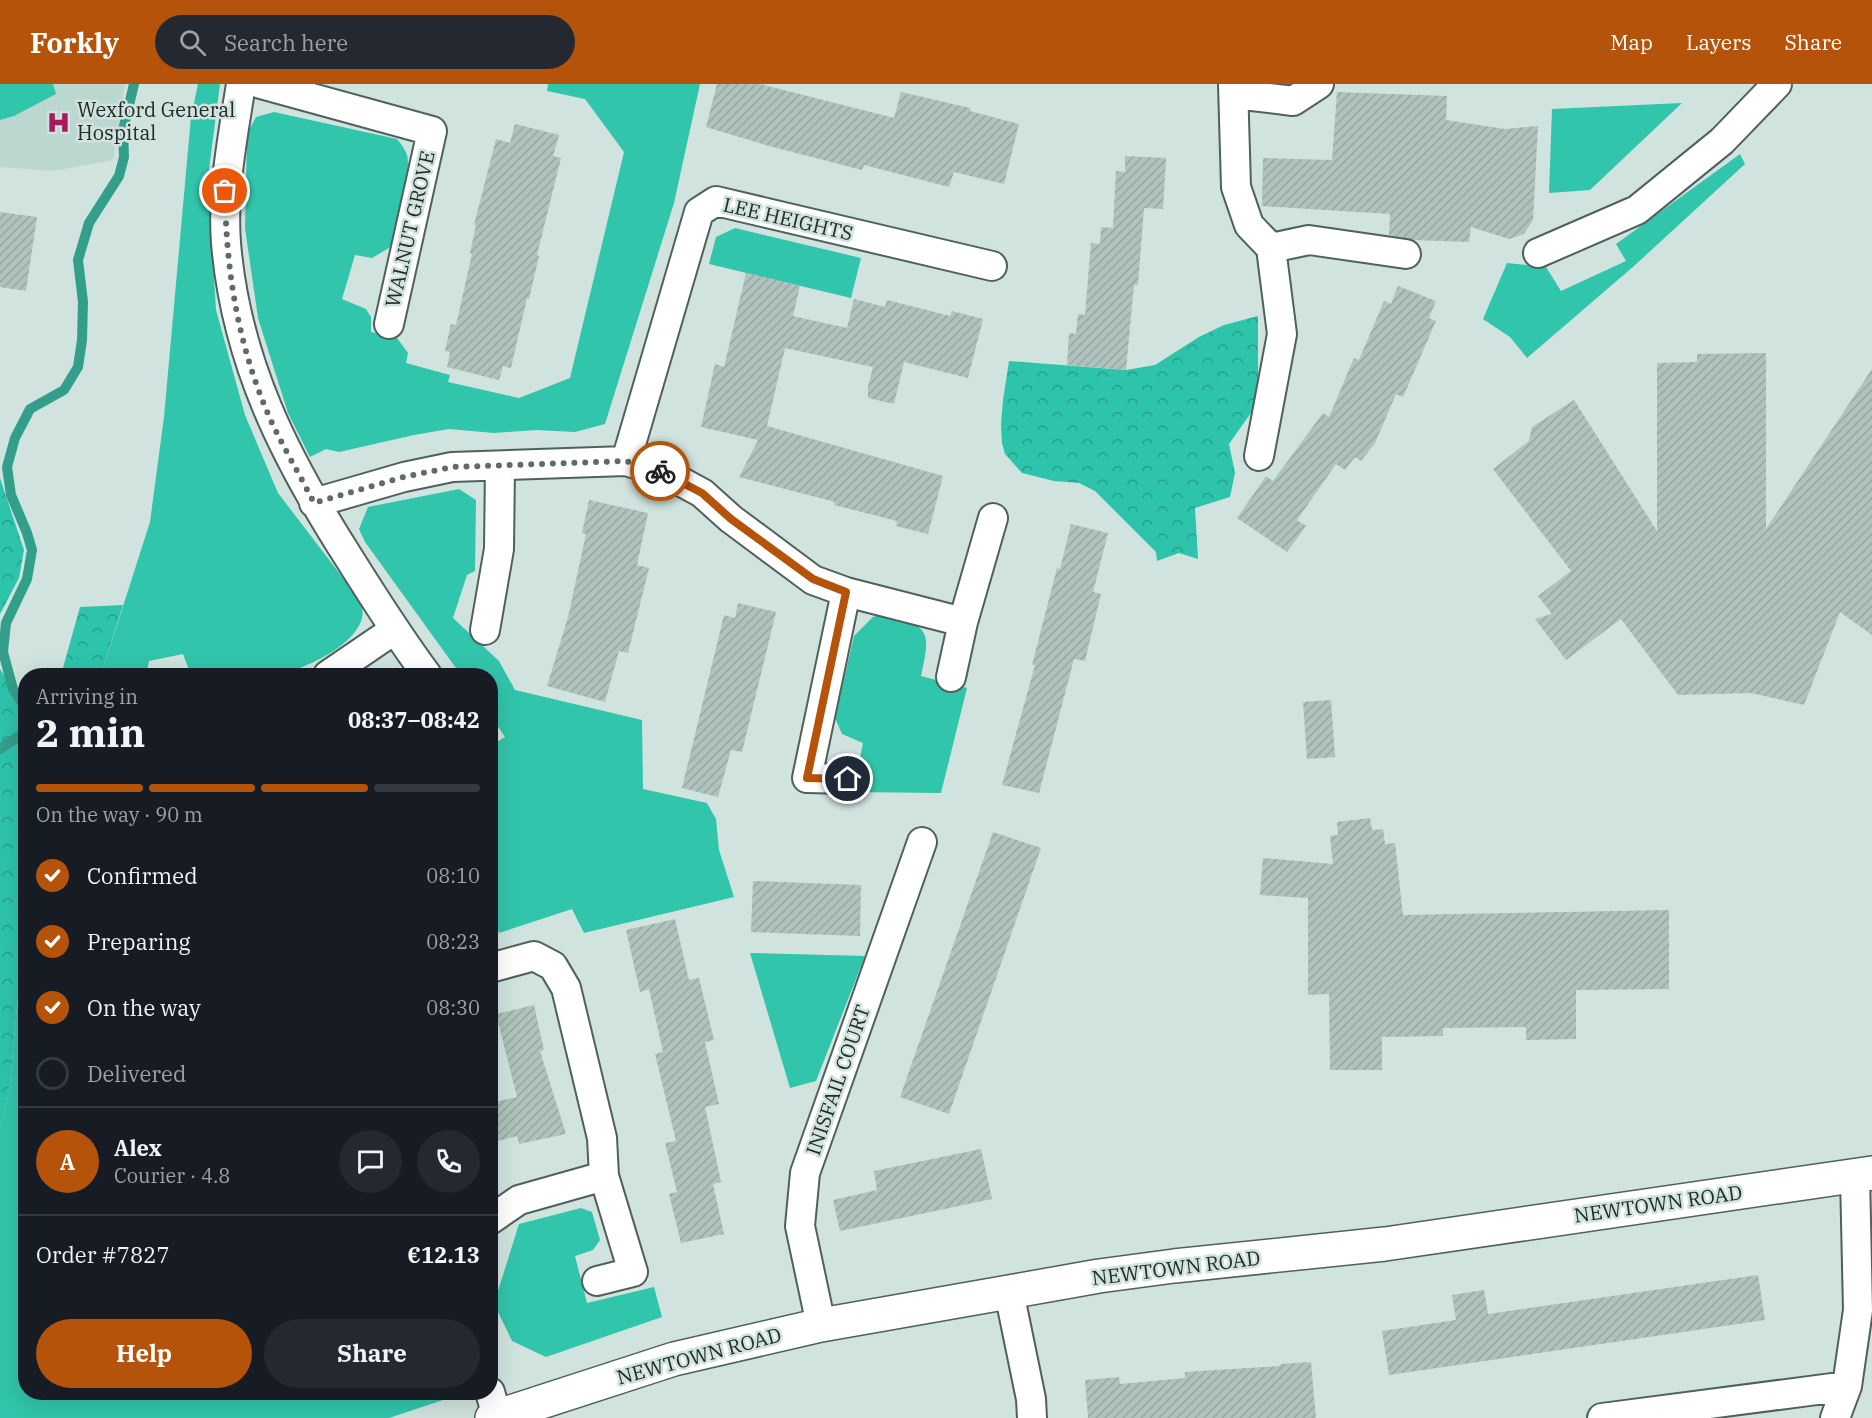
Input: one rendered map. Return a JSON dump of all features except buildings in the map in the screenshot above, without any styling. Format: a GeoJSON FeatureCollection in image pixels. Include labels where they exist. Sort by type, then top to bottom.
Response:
{"type":"FeatureCollection","features":[{"type":"Feature","properties":{"kind":"main road","name":"NEWTOWN ROAD"},"geometry":{"type":"LineString","coordinates":[[493,1409],[674,1359],[821,1325],[1098,1276],[1385,1244],[1863,1174]]}},
{"type":"Feature","properties":{"kind":"street"},"geometry":{"type":"LineString","coordinates":[[241,84],[225,191],[226,241],[232,292],[246,352],[268,413],[314,503],[394,630],[422,668]]}},
{"type":"Feature","properties":{"kind":"street","name":"WALNUT GROVE"},"geometry":{"type":"LineString","coordinates":[[261,84],[432,131],[389,324]]}},
{"type":"Feature","properties":{"kind":"street"},"geometry":{"type":"LineString","coordinates":[[1259,456],[1281,334],[1271,248],[1249,225],[1236,187],[1234,89],[1293,101],[1319,84]]}},
{"type":"Feature","properties":{"kind":"street"},"geometry":{"type":"LineString","coordinates":[[1538,253],[1637,210],[1722,141],[1777,84]]}},
{"type":"Feature","properties":{"kind":"street","name":"LEE HEIGHTS"},"geometry":{"type":"LineString","coordinates":[[626,461],[699,212],[716,201],[992,266]]}},
{"type":"Feature","properties":{"kind":"street"},"geometry":{"type":"LineString","coordinates":[[1271,248],[1309,240],[1406,254]]}},
{"type":"Feature","properties":{"kind":"street"},"geometry":{"type":"LineString","coordinates":[[314,503],[404,477],[452,467],[626,461],[665,473],[702,493],[731,519],[813,579],[846,592],[963,622]]}},
{"type":"Feature","properties":{"kind":"street"},"geometry":{"type":"LineString","coordinates":[[485,630],[499,549],[500,466]]}},
{"type":"Feature","properties":{"kind":"street"},"geometry":{"type":"LineString","coordinates":[[951,677],[963,622],[993,518]]}},
{"type":"Feature","properties":{"kind":"street"},"geometry":{"type":"LineString","coordinates":[[846,592],[807,778],[848,779]]}},
{"type":"Feature","properties":{"kind":"street"},"geometry":{"type":"LineString","coordinates":[[338,668],[394,630]]}},
{"type":"Feature","properties":{"kind":"street","name":"INISFAIL COURT"},"geometry":{"type":"LineString","coordinates":[[821,1325],[800,1226],[805,1173],[921,842]]}},
{"type":"Feature","properties":{"kind":"street"},"geometry":{"type":"LineString","coordinates":[[498,966],[534,956],[553,966],[566,987],[602,1138],[604,1176],[633,1272],[597,1281]]}},
{"type":"Feature","properties":{"kind":"street"},"geometry":{"type":"LineString","coordinates":[[1835,1418],[1847,1386],[1858,1310],[1863,1174]]}},
{"type":"Feature","properties":{"kind":"street"},"geometry":{"type":"LineString","coordinates":[[498,1214],[519,1200],[604,1176]]}},
{"type":"Feature","properties":{"kind":"street"},"geometry":{"type":"LineString","coordinates":[[1009,1292],[1031,1399],[1032,1418]]}},
{"type":"Feature","properties":{"kind":"street"},"geometry":{"type":"LineString","coordinates":[[1602,1418],[1847,1386]]}},
{"type":"Feature","properties":{"kind":"shaded area","name":"Wexford General Hospital"},"geometry":{"type":"Polygon","coordinates":[[[0,84],[125,84],[113,160],[54,171],[0,167],[0,84]]]}},
{"type":"Feature","properties":{"kind":"green space"},"geometry":{"type":"Polygon","coordinates":[[[0,84],[53,84],[56,94],[14,116],[0,120],[0,84]]]}},
{"type":"Feature","properties":{"kind":"green space"},"geometry":{"type":"Polygon","coordinates":[[[198,84],[220,84],[208,177],[216,310],[245,415],[278,493],[353,591],[362,607],[362,620],[345,643],[331,653],[300,668],[188,668],[183,654],[149,661],[148,668],[103,668],[150,522],[164,417],[191,117],[198,84]]]}},
{"type":"Feature","properties":{"kind":"green space"},"geometry":{"type":"Polygon","coordinates":[[[548,84],[700,84],[674,203],[605,424],[575,432],[536,430],[494,433],[449,429],[339,452],[326,449],[310,457],[288,413],[258,318],[245,228],[247,134],[256,117],[274,112],[397,139],[407,155],[408,175],[394,245],[372,258],[355,255],[342,299],[366,309],[371,317],[371,332],[397,338],[408,353],[406,363],[450,375],[448,382],[519,398],[570,378],[624,152],[585,99],[547,91],[548,84]]]}},
{"type":"Feature","properties":{"kind":"green space"},"geometry":{"type":"Polygon","coordinates":[[[1682,103],[1590,190],[1549,193],[1552,109],[1682,103]]]}},
{"type":"Feature","properties":{"kind":"green space"},"geometry":{"type":"Polygon","coordinates":[[[1740,154],[1745,164],[1634,266],[1527,358],[1510,337],[1483,319],[1507,263],[1546,267],[1561,291],[1626,261],[1616,244],[1740,154]]]}},
{"type":"Feature","properties":{"kind":"green space"},"geometry":{"type":"Polygon","coordinates":[[[735,228],[861,258],[851,298],[709,264],[716,237],[735,228]]]}},
{"type":"Feature","properties":{"kind":"green space"},"geometry":{"type":"Polygon","coordinates":[[[1258,316],[1258,403],[1229,444],[1235,473],[1230,497],[1195,508],[1198,559],[1179,553],[1157,561],[1156,552],[1095,491],[1079,483],[1054,481],[1022,473],[1005,454],[1001,425],[1009,361],[1126,370],[1155,365],[1199,337],[1224,325],[1258,316]]]}},
{"type":"Feature","properties":{"kind":"green space"},"geometry":{"type":"Polygon","coordinates":[[[0,478],[24,550],[19,578],[0,614],[0,478]]]}},
{"type":"Feature","properties":{"kind":"green space"},"geometry":{"type":"Polygon","coordinates":[[[459,489],[476,500],[475,571],[467,575],[453,618],[499,661],[515,690],[642,720],[643,789],[707,803],[716,819],[719,850],[734,897],[584,933],[572,909],[499,933],[498,741],[505,737],[498,726],[498,668],[456,668],[365,542],[359,529],[368,507],[459,489]]]}},
{"type":"Feature","properties":{"kind":"green space"},"geometry":{"type":"Polygon","coordinates":[[[123,605],[103,668],[63,668],[80,607],[123,605]]]}},
{"type":"Feature","properties":{"kind":"green space"},"geometry":{"type":"Polygon","coordinates":[[[886,613],[919,627],[924,633],[926,649],[921,676],[967,688],[941,793],[853,792],[863,743],[842,734],[835,718],[854,636],[873,617],[886,613]]]}},
{"type":"Feature","properties":{"kind":"green space"},"geometry":{"type":"Polygon","coordinates":[[[0,669],[18,696],[18,998],[9,1093],[0,1128],[0,669]]]}},
{"type":"Feature","properties":{"kind":"green space"},"geometry":{"type":"Polygon","coordinates":[[[750,953],[865,956],[816,1081],[790,1088],[750,953]]]}},
{"type":"Feature","properties":{"kind":"green space"},"geometry":{"type":"Polygon","coordinates":[[[18,998],[18,1400],[443,1400],[389,1418],[0,1418],[0,1128],[9,1093],[18,998]]]}},
{"type":"Feature","properties":{"kind":"green space"},"geometry":{"type":"Polygon","coordinates":[[[581,1208],[592,1212],[600,1240],[593,1250],[575,1256],[587,1303],[654,1287],[662,1317],[546,1357],[512,1341],[498,1312],[498,1291],[519,1224],[581,1208]]]}},
{"type":"Feature","properties":{"kind":"waterway"},"geometry":{"type":"LineString","coordinates":[[18,696],[13,689],[3,652],[6,623],[27,579],[32,550],[11,495],[7,467],[15,438],[30,409],[64,390],[78,367],[82,340],[83,302],[78,260],[89,223],[119,176],[124,157],[123,130],[134,84]]}},
{"type":"Feature","properties":{"kind":"waterway"},"geometry":{"type":"LineString","coordinates":[[0,749],[18,737]]}},
{"type":"Feature","properties":{"kind":"way so far"},"geometry":{"type":"LineString","coordinates":[[225,191],[226,241],[232,292],[246,352],[268,413],[314,503],[404,477],[452,467],[626,461],[660,471]]}},
{"type":"Feature","properties":{"kind":"place","name":"Wexford General Hospital"},"geometry":{"type":"Point","coordinates":[59,122]}},
{"type":"Feature","properties":{"kind":"route"},"geometry":{"type":"LineString","coordinates":[[660,471],[702,493],[771,550],[813,579],[846,592],[807,778],[848,779]]}}]}
